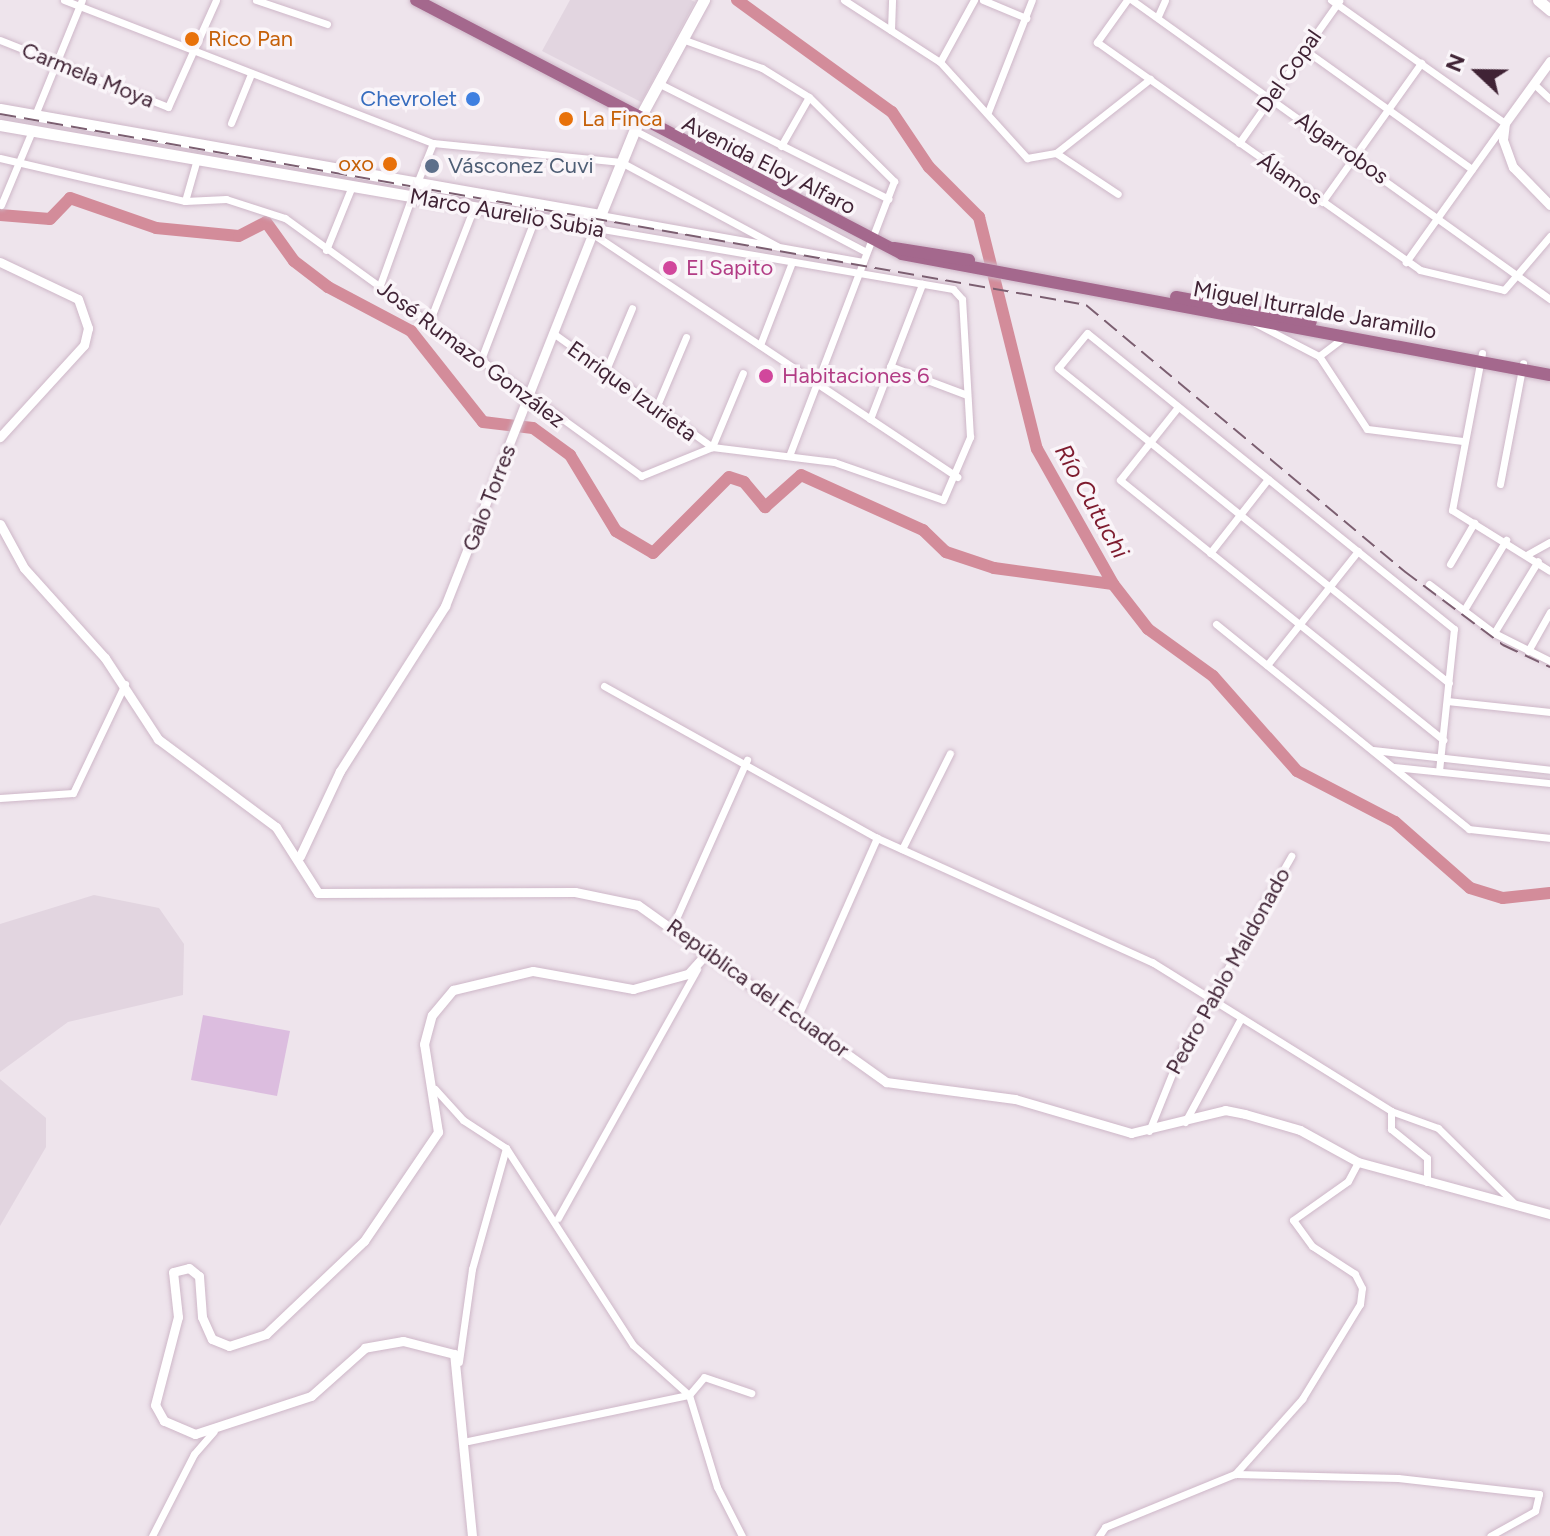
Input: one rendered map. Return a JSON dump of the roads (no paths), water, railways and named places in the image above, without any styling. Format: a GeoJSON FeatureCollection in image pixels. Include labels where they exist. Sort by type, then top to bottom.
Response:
{"type":"FeatureCollection","features":[{"type":"Feature","properties":{"kind":"main road","name":"Avenida Eloy Alfaro"},"geometry":{"type":"LineString","coordinates":[[416,0],[636,125],[869,246],[1074,282]]}},
{"type":"Feature","properties":{"kind":"main road","name":"Galo Torres"},"geometry":{"type":"LineString","coordinates":[[594,231],[636,125],[704,0]]}},
{"type":"Feature","properties":{"kind":"main road"},"geometry":{"type":"LineString","coordinates":[[1538,0],[1550,10]]}},
{"type":"Feature","properties":{"kind":"main road","name":"Marco Aurelio Subia"},"geometry":{"type":"LineString","coordinates":[[0,109],[600,215]]}},
{"type":"Feature","properties":{"kind":"main road","name":"Marco Aurelio Subia"},"geometry":{"type":"LineString","coordinates":[[0,125],[474,207],[594,231]]}},
{"type":"Feature","properties":{"kind":"main road","name":"Miguel Iturralde Jaramillo"},"geometry":{"type":"LineString","coordinates":[[1074,282],[1254,321],[1481,357]]}},
{"type":"Feature","properties":{"kind":"main road","name":"Miguel Iturralde Jaramillo"},"geometry":{"type":"LineString","coordinates":[[1074,282],[1550,372]]}},
{"type":"Feature","properties":{"kind":"street"},"geometry":{"type":"LineString","coordinates":[[64,0],[81,3],[195,53],[433,143],[621,162],[777,246]]}},
{"type":"Feature","properties":{"kind":"street"},"geometry":{"type":"LineString","coordinates":[[195,53],[216,0]]}},
{"type":"Feature","properties":{"kind":"street"},"geometry":{"type":"LineString","coordinates":[[256,0],[327,24]]}},
{"type":"Feature","properties":{"kind":"street"},"geometry":{"type":"LineString","coordinates":[[844,0],[940,62],[1027,158],[1056,153],[1150,79]]}},
{"type":"Feature","properties":{"kind":"street"},"geometry":{"type":"LineString","coordinates":[[891,30],[892,0]]}},
{"type":"Feature","properties":{"kind":"street"},"geometry":{"type":"LineString","coordinates":[[940,62],[974,0]]}},
{"type":"Feature","properties":{"kind":"street"},"geometry":{"type":"LineString","coordinates":[[983,0],[1026,18]]}},
{"type":"Feature","properties":{"kind":"street"},"geometry":{"type":"LineString","coordinates":[[988,112],[1032,0]]}},
{"type":"Feature","properties":{"kind":"street","name":"Algarrobos"},"geometry":{"type":"LineString","coordinates":[[1130,0],[1158,16],[1355,156],[1520,274],[1550,299]]}},
{"type":"Feature","properties":{"kind":"street","name":"Álamos"},"geometry":{"type":"LineString","coordinates":[[1130,0],[1097,42],[1406,262],[1495,291],[1520,274]]}},
{"type":"Feature","properties":{"kind":"street"},"geometry":{"type":"LineString","coordinates":[[1158,16],[1165,0]]}},
{"type":"Feature","properties":{"kind":"street"},"geometry":{"type":"LineString","coordinates":[[1336,1],[1505,123],[1508,160],[1550,205]]}},
{"type":"Feature","properties":{"kind":"street","name":"Del Copal"},"geometry":{"type":"LineString","coordinates":[[1239,143],[1336,1]]}},
{"type":"Feature","properties":{"kind":"street"},"geometry":{"type":"LineString","coordinates":[[35,115],[81,3]]}},
{"type":"Feature","properties":{"kind":"street"},"geometry":{"type":"LineString","coordinates":[[685,34],[762,68],[809,97],[894,181],[789,456]]}},
{"type":"Feature","properties":{"kind":"street","name":"Carmela Moya"},"geometry":{"type":"LineString","coordinates":[[0,40],[165,106],[174,103],[195,53]]}},
{"type":"Feature","properties":{"kind":"street"},"geometry":{"type":"LineString","coordinates":[[1305,50],[1472,169]]}},
{"type":"Feature","properties":{"kind":"street"},"geometry":{"type":"LineString","coordinates":[[1406,262],[1550,61]]}},
{"type":"Feature","properties":{"kind":"street"},"geometry":{"type":"LineString","coordinates":[[1322,202],[1421,63]]}},
{"type":"Feature","properties":{"kind":"street"},"geometry":{"type":"LineString","coordinates":[[231,123],[251,74]]}},
{"type":"Feature","properties":{"kind":"street"},"geometry":{"type":"LineString","coordinates":[[658,83],[889,199]]}},
{"type":"Feature","properties":{"kind":"street"},"geometry":{"type":"LineString","coordinates":[[1534,84],[1550,99]]}},
{"type":"Feature","properties":{"kind":"street"},"geometry":{"type":"LineString","coordinates":[[781,146],[809,97]]}},
{"type":"Feature","properties":{"kind":"street"},"geometry":{"type":"LineString","coordinates":[[1,205],[32,131]]}},
{"type":"Feature","properties":{"kind":"street"},"geometry":{"type":"LineString","coordinates":[[417,183],[433,143]]}},
{"type":"Feature","properties":{"kind":"street"},"geometry":{"type":"LineString","coordinates":[[1056,153],[1118,194]]}},
{"type":"Feature","properties":{"kind":"street","name":"José Rumazo González"},"geometry":{"type":"LineString","coordinates":[[0,158],[185,201],[257,207],[306,229],[326,250],[430,320],[527,398],[641,476],[712,447],[834,462],[943,500],[957,477]]}},
{"type":"Feature","properties":{"kind":"street"},"geometry":{"type":"LineString","coordinates":[[185,201],[197,159]]}},
{"type":"Feature","properties":{"kind":"street"},"geometry":{"type":"LineString","coordinates":[[326,250],[352,186]]}},
{"type":"Feature","properties":{"kind":"street"},"geometry":{"type":"LineString","coordinates":[[380,285],[412,196]]}},
{"type":"Feature","properties":{"kind":"street"},"geometry":{"type":"LineString","coordinates":[[430,320],[474,207]]}},
{"type":"Feature","properties":{"kind":"street","name":"Marco Aurelio Subia"},"geometry":{"type":"LineString","coordinates":[[600,215],[863,262]]}},
{"type":"Feature","properties":{"kind":"street"},"geometry":{"type":"LineString","coordinates":[[480,362],[535,218]]}},
{"type":"Feature","properties":{"kind":"street"},"geometry":{"type":"LineString","coordinates":[[594,231],[957,477],[970,437],[967,395],[890,366]]}},
{"type":"Feature","properties":{"kind":"street","name":"Marco Aurelio Subia"},"geometry":{"type":"LineString","coordinates":[[594,231],[953,289],[962,299],[967,395]]}},
{"type":"Feature","properties":{"kind":"street","name":"Galo Torres"},"geometry":{"type":"LineString","coordinates":[[300,856],[340,771],[445,606],[594,231]]}},
{"type":"Feature","properties":{"kind":"street"},"geometry":{"type":"LineString","coordinates":[[1520,274],[1550,236]]}},
{"type":"Feature","properties":{"kind":"street"},"geometry":{"type":"LineString","coordinates":[[0,262],[78,299],[88,328],[84,345],[0,437]]}},
{"type":"Feature","properties":{"kind":"street"},"geometry":{"type":"LineString","coordinates":[[760,345],[792,262]]}},
{"type":"Feature","properties":{"kind":"street"},"geometry":{"type":"LineString","coordinates":[[870,419],[922,284]]}},
{"type":"Feature","properties":{"kind":"street"},"geometry":{"type":"LineString","coordinates":[[606,370],[632,308]]}},
{"type":"Feature","properties":{"kind":"street"},"geometry":{"type":"LineString","coordinates":[[1254,321],[1319,356],[1367,429],[1463,441]]}},
{"type":"Feature","properties":{"kind":"street","name":"Enrique Izurieta"},"geometry":{"type":"LineString","coordinates":[[553,333],[712,447]]}},
{"type":"Feature","properties":{"kind":"street"},"geometry":{"type":"LineString","coordinates":[[1439,771],[1443,740],[1449,683],[1454,629],[1087,333],[1058,368],[1449,683]]}},
{"type":"Feature","properties":{"kind":"street"},"geometry":{"type":"LineString","coordinates":[[1319,356],[1347,335]]}},
{"type":"Feature","properties":{"kind":"street"},"geometry":{"type":"LineString","coordinates":[[656,408],[686,337]]}},
{"type":"Feature","properties":{"kind":"street"},"geometry":{"type":"LineString","coordinates":[[1481,357],[1452,510],[1506,540],[1550,571]]}},
{"type":"Feature","properties":{"kind":"street"},"geometry":{"type":"LineString","coordinates":[[1500,484],[1523,366]]}},
{"type":"Feature","properties":{"kind":"street"},"geometry":{"type":"LineString","coordinates":[[712,447],[743,373]]}},
{"type":"Feature","properties":{"kind":"street"},"geometry":{"type":"LineString","coordinates":[[1178,407],[1120,480],[1443,740]]}},
{"type":"Feature","properties":{"kind":"street"},"geometry":{"type":"LineString","coordinates":[[1210,553],[1268,479]]}},
{"type":"Feature","properties":{"kind":"street"},"geometry":{"type":"LineString","coordinates":[[1450,564],[1474,523]]}},
{"type":"Feature","properties":{"kind":"street","name":"República del Ecuador"},"geometry":{"type":"LineString","coordinates":[[0,524],[24,568],[125,684],[173,755],[276,827],[300,856],[312,888],[326,895],[575,892],[638,905],[674,923],[886,1082],[1015,1099],[1131,1133],[1185,1123],[1225,1110],[1300,1130],[1358,1162],[1427,1184],[1550,1214]]}},
{"type":"Feature","properties":{"kind":"street"},"geometry":{"type":"LineString","coordinates":[[1464,610],[1506,540]]}},
{"type":"Feature","properties":{"kind":"street"},"geometry":{"type":"LineString","coordinates":[[1528,554],[1550,542]]}},
{"type":"Feature","properties":{"kind":"street"},"geometry":{"type":"LineString","coordinates":[[1267,665],[1358,551]]}},
{"type":"Feature","properties":{"kind":"street"},"geometry":{"type":"LineString","coordinates":[[1494,633],[1538,561]]}},
{"type":"Feature","properties":{"kind":"street"},"geometry":{"type":"LineString","coordinates":[[1429,584],[1494,633],[1550,661]]}},
{"type":"Feature","properties":{"kind":"street"},"geometry":{"type":"LineString","coordinates":[[1528,651],[1550,612]]}},
{"type":"Feature","properties":{"kind":"street"},"geometry":{"type":"LineString","coordinates":[[1216,624],[1469,829],[1549,838],[1550,826]]}},
{"type":"Feature","properties":{"kind":"street"},"geometry":{"type":"LineString","coordinates":[[0,798],[73,793],[125,684]]}},
{"type":"Feature","properties":{"kind":"street"},"geometry":{"type":"LineString","coordinates":[[604,686],[747,760],[877,838],[1142,957],[1391,1111],[1438,1128],[1518,1207]]}},
{"type":"Feature","properties":{"kind":"street"},"geometry":{"type":"LineString","coordinates":[[1447,701],[1550,712]]}},
{"type":"Feature","properties":{"kind":"street"},"geometry":{"type":"LineString","coordinates":[[1372,750],[1550,770]]}},
{"type":"Feature","properties":{"kind":"street"},"geometry":{"type":"LineString","coordinates":[[902,849],[950,753]]}},
{"type":"Feature","properties":{"kind":"street"},"geometry":{"type":"LineString","coordinates":[[674,923],[747,760]]}},
{"type":"Feature","properties":{"kind":"street"},"geometry":{"type":"LineString","coordinates":[[1392,766],[1550,783]]}},
{"type":"Feature","properties":{"kind":"street"},"geometry":{"type":"LineString","coordinates":[[798,1016],[877,838]]}},
{"type":"Feature","properties":{"kind":"street","name":"Pedro Pablo Maldonado"},"geometry":{"type":"LineString","coordinates":[[1149,1131],[1172,1069],[1291,856]]}},
{"type":"Feature","properties":{"kind":"street"},"geometry":{"type":"LineString","coordinates":[[558,1218],[709,951]]}},
{"type":"Feature","properties":{"kind":"street"},"geometry":{"type":"LineString","coordinates":[[214,1431],[176,1428],[155,1405],[178,1317],[173,1272],[189,1268],[199,1276],[205,1328],[218,1342],[241,1343],[281,1324],[364,1241],[441,1123],[425,1034],[441,1002],[471,981],[533,971],[633,989],[697,969]]}},
{"type":"Feature","properties":{"kind":"street"},"geometry":{"type":"LineString","coordinates":[[1185,1123],[1241,1018]]}},
{"type":"Feature","properties":{"kind":"street"},"geometry":{"type":"LineString","coordinates":[[435,1089],[463,1120],[506,1148],[558,1218],[633,1345],[689,1395],[717,1487],[742,1536]]}},
{"type":"Feature","properties":{"kind":"street"},"geometry":{"type":"LineString","coordinates":[[1391,1111],[1391,1129],[1427,1158],[1427,1184]]}},
{"type":"Feature","properties":{"kind":"street"},"geometry":{"type":"LineString","coordinates":[[472,1536],[468,1441],[459,1362],[472,1269],[506,1148]]}},
{"type":"Feature","properties":{"kind":"street"},"geometry":{"type":"LineString","coordinates":[[1099,1536],[1105,1527],[1235,1474],[1277,1435],[1360,1304],[1355,1274],[1312,1246],[1293,1220],[1348,1181],[1358,1162]]}},
{"type":"Feature","properties":{"kind":"street"},"geometry":{"type":"LineString","coordinates":[[152,1536],[194,1454],[214,1431],[242,1413],[311,1396],[365,1348],[384,1343],[427,1344],[459,1362]]}},
{"type":"Feature","properties":{"kind":"street"},"geometry":{"type":"LineString","coordinates":[[468,1441],[689,1395],[704,1377],[751,1393]]}},
{"type":"Feature","properties":{"kind":"street"},"geometry":{"type":"LineString","coordinates":[[1235,1474],[1398,1478],[1539,1494],[1535,1511],[1490,1536]]}},
{"type":"Feature","properties":{"kind":"waterway","name":"Río Cutuchi"},"geometry":{"type":"LineString","coordinates":[[737,0],[892,112],[929,167],[979,217],[1037,449],[1113,584],[1148,629],[1213,676],[1297,771],[1395,822],[1470,888],[1503,898],[1550,893]]}},
{"type":"Feature","properties":{"kind":"waterway"},"geometry":{"type":"LineString","coordinates":[[0,215],[50,219],[70,198],[156,228],[239,236],[266,222],[294,261],[328,287],[411,331],[483,422],[533,428],[570,455],[616,531],[653,553],[729,477],[744,482],[765,507],[801,475],[923,530],[946,552],[994,568],[1113,584]]}},
{"type":"Feature","properties":{"kind":"railway"},"geometry":{"type":"LineString","coordinates":[[0,114],[1086,305],[1404,571],[1503,645],[1550,667]]}},
{"type":"Feature","properties":{"kind":"place","name":"Rico Pan"},"geometry":{"type":"Point","coordinates":[192,39]}},
{"type":"Feature","properties":{"kind":"place","name":"Chevrolet"},"geometry":{"type":"Point","coordinates":[473,99]}},
{"type":"Feature","properties":{"kind":"place","name":"La Finca"},"geometry":{"type":"Point","coordinates":[566,119]}},
{"type":"Feature","properties":{"kind":"place","name":"oxo"},"geometry":{"type":"Point","coordinates":[390,164]}},
{"type":"Feature","properties":{"kind":"place","name":"Vásconez Cuvi"},"geometry":{"type":"Point","coordinates":[432,166]}},
{"type":"Feature","properties":{"kind":"place","name":"El Sapito"},"geometry":{"type":"Point","coordinates":[670,268]}},
{"type":"Feature","properties":{"kind":"place","name":"Habitaciones 6"},"geometry":{"type":"Point","coordinates":[766,376]}}]}
